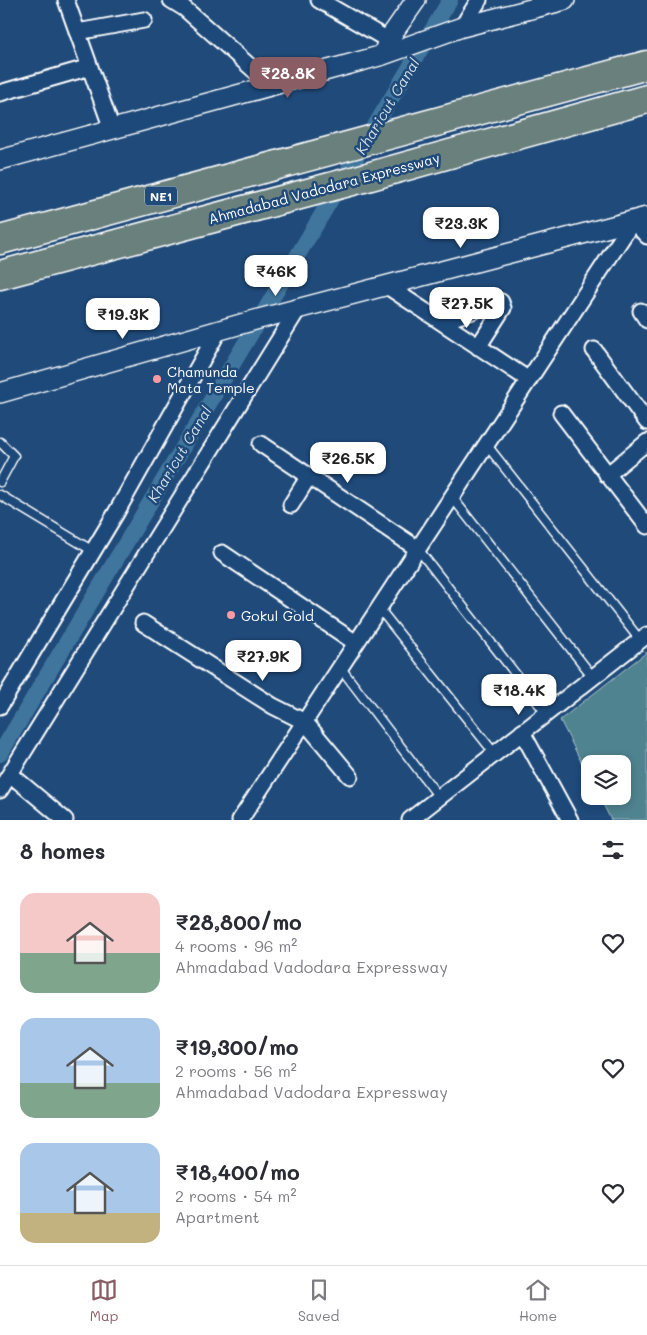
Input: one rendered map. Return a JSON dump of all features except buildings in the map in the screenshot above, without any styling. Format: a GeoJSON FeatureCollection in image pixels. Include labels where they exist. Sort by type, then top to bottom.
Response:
{"type":"FeatureCollection","features":[{"type":"Feature","properties":{"kind":"highway","name":"NE1"},"geometry":{"type":"LineString","coordinates":[[0,240],[647,65]]}},
{"type":"Feature","properties":{"kind":"highway","name":"Ahmadabad Vadodara Expressway"},"geometry":{"type":"LineString","coordinates":[[0,275],[360,180],[647,100]]}},
{"type":"Feature","properties":{"kind":"highway"},"geometry":{"type":"LineString","coordinates":[[0,234],[31,231]]}},
{"type":"Feature","properties":{"kind":"highway"},"geometry":{"type":"LineString","coordinates":[[0,291],[64,271],[116,244]]}},
{"type":"Feature","properties":{"kind":"street"},"geometry":{"type":"LineString","coordinates":[[66,0],[112,129]]}},
{"type":"Feature","properties":{"kind":"street"},"geometry":{"type":"LineString","coordinates":[[172,0],[184,8],[272,86]]}},
{"type":"Feature","properties":{"kind":"street"},"geometry":{"type":"LineString","coordinates":[[319,0],[385,48]]}},
{"type":"Feature","properties":{"kind":"street"},"geometry":{"type":"LineString","coordinates":[[385,48],[416,0]]}},
{"type":"Feature","properties":{"kind":"street"},"geometry":{"type":"LineString","coordinates":[[462,27],[479,0]]}},
{"type":"Feature","properties":{"kind":"street"},"geometry":{"type":"LineString","coordinates":[[0,160],[272,86],[385,48],[565,0]]}},
{"type":"Feature","properties":{"kind":"street"},"geometry":{"type":"LineString","coordinates":[[78,32],[144,20]]}},
{"type":"Feature","properties":{"kind":"street"},"geometry":{"type":"LineString","coordinates":[[0,93],[90,68]]}},
{"type":"Feature","properties":{"kind":"street"},"geometry":{"type":"LineString","coordinates":[[640,219],[647,236]]}},
{"type":"Feature","properties":{"kind":"street"},"geometry":{"type":"LineString","coordinates":[[0,393],[259,319],[640,219]]}},
{"type":"Feature","properties":{"kind":"street"},"geometry":{"type":"LineString","coordinates":[[240,820],[486,444],[640,219]]}},
{"type":"Feature","properties":{"kind":"street"},"geometry":{"type":"LineString","coordinates":[[387,286],[529,380]]}},
{"type":"Feature","properties":{"kind":"street"},"geometry":{"type":"LineString","coordinates":[[442,322],[501,302],[502,308],[478,347]]}},
{"type":"Feature","properties":{"kind":"street"},"geometry":{"type":"LineString","coordinates":[[0,790],[298,309]]}},
{"type":"Feature","properties":{"kind":"street"},"geometry":{"type":"LineString","coordinates":[[0,706],[93,551],[220,330]]}},
{"type":"Feature","properties":{"kind":"street"},"geometry":{"type":"LineString","coordinates":[[594,350],[647,422]]}},
{"type":"Feature","properties":{"kind":"street"},"geometry":{"type":"LineString","coordinates":[[561,413],[647,526]]}},
{"type":"Feature","properties":{"kind":"street"},"geometry":{"type":"LineString","coordinates":[[607,475],[647,442]]}},
{"type":"Feature","properties":{"kind":"street"},"geometry":{"type":"LineString","coordinates":[[261,444],[418,549]]}},
{"type":"Feature","properties":{"kind":"street"},"geometry":{"type":"LineString","coordinates":[[291,505],[309,476]]}},
{"type":"Feature","properties":{"kind":"street"},"geometry":{"type":"LineString","coordinates":[[222,553],[356,643]]}},
{"type":"Feature","properties":{"kind":"street"},"geometry":{"type":"LineString","coordinates":[[144,623],[273,706],[305,722],[350,776]]}},
{"type":"Feature","properties":{"kind":"street"},"geometry":{"type":"LineString","coordinates":[[410,820],[644,637]]}},
{"type":"Feature","properties":{"kind":"street"},"geometry":{"type":"LineString","coordinates":[[522,732],[570,820]]}},
{"type":"Feature","properties":{"kind":"street"},"geometry":{"type":"LineString","coordinates":[[10,774],[65,820]]}},
{"type":"Feature","properties":{"kind":"lane"},"geometry":{"type":"LineString","coordinates":[[0,442],[14,456],[0,482]]}},
{"type":"Feature","properties":{"kind":"lane"},"geometry":{"type":"LineString","coordinates":[[486,444],[644,637]]}},
{"type":"Feature","properties":{"kind":"lane"},"geometry":{"type":"LineString","coordinates":[[0,495],[93,551]]}},
{"type":"Feature","properties":{"kind":"lane"},"geometry":{"type":"LineString","coordinates":[[452,497],[593,677]]}},
{"type":"Feature","properties":{"kind":"lane"},"geometry":{"type":"LineString","coordinates":[[418,549],[546,713]]}},
{"type":"Feature","properties":{"kind":"lane"},"geometry":{"type":"LineString","coordinates":[[378,607],[495,754]]}},
{"type":"Feature","properties":{"kind":"lane"},"geometry":{"type":"LineString","coordinates":[[340,667],[439,798]]}},
{"type":"Feature","properties":{"kind":"green space"},"geometry":{"type":"Polygon","coordinates":[[[647,652],[647,819],[611,820],[604,805],[631,805],[631,755],[581,755],[581,761],[560,720],[647,652]]]}},
{"type":"Feature","properties":{"kind":"waterway","name":"Kharicut Canal"},"geometry":{"type":"LineString","coordinates":[[0,754],[450,0]]}},
{"type":"Feature","properties":{"kind":"place","name":"Chamunda Mata Temple"},"geometry":{"type":"Point","coordinates":[157,379]}},
{"type":"Feature","properties":{"kind":"place","name":"Gokul Gold"},"geometry":{"type":"Point","coordinates":[231,615]}}]}
